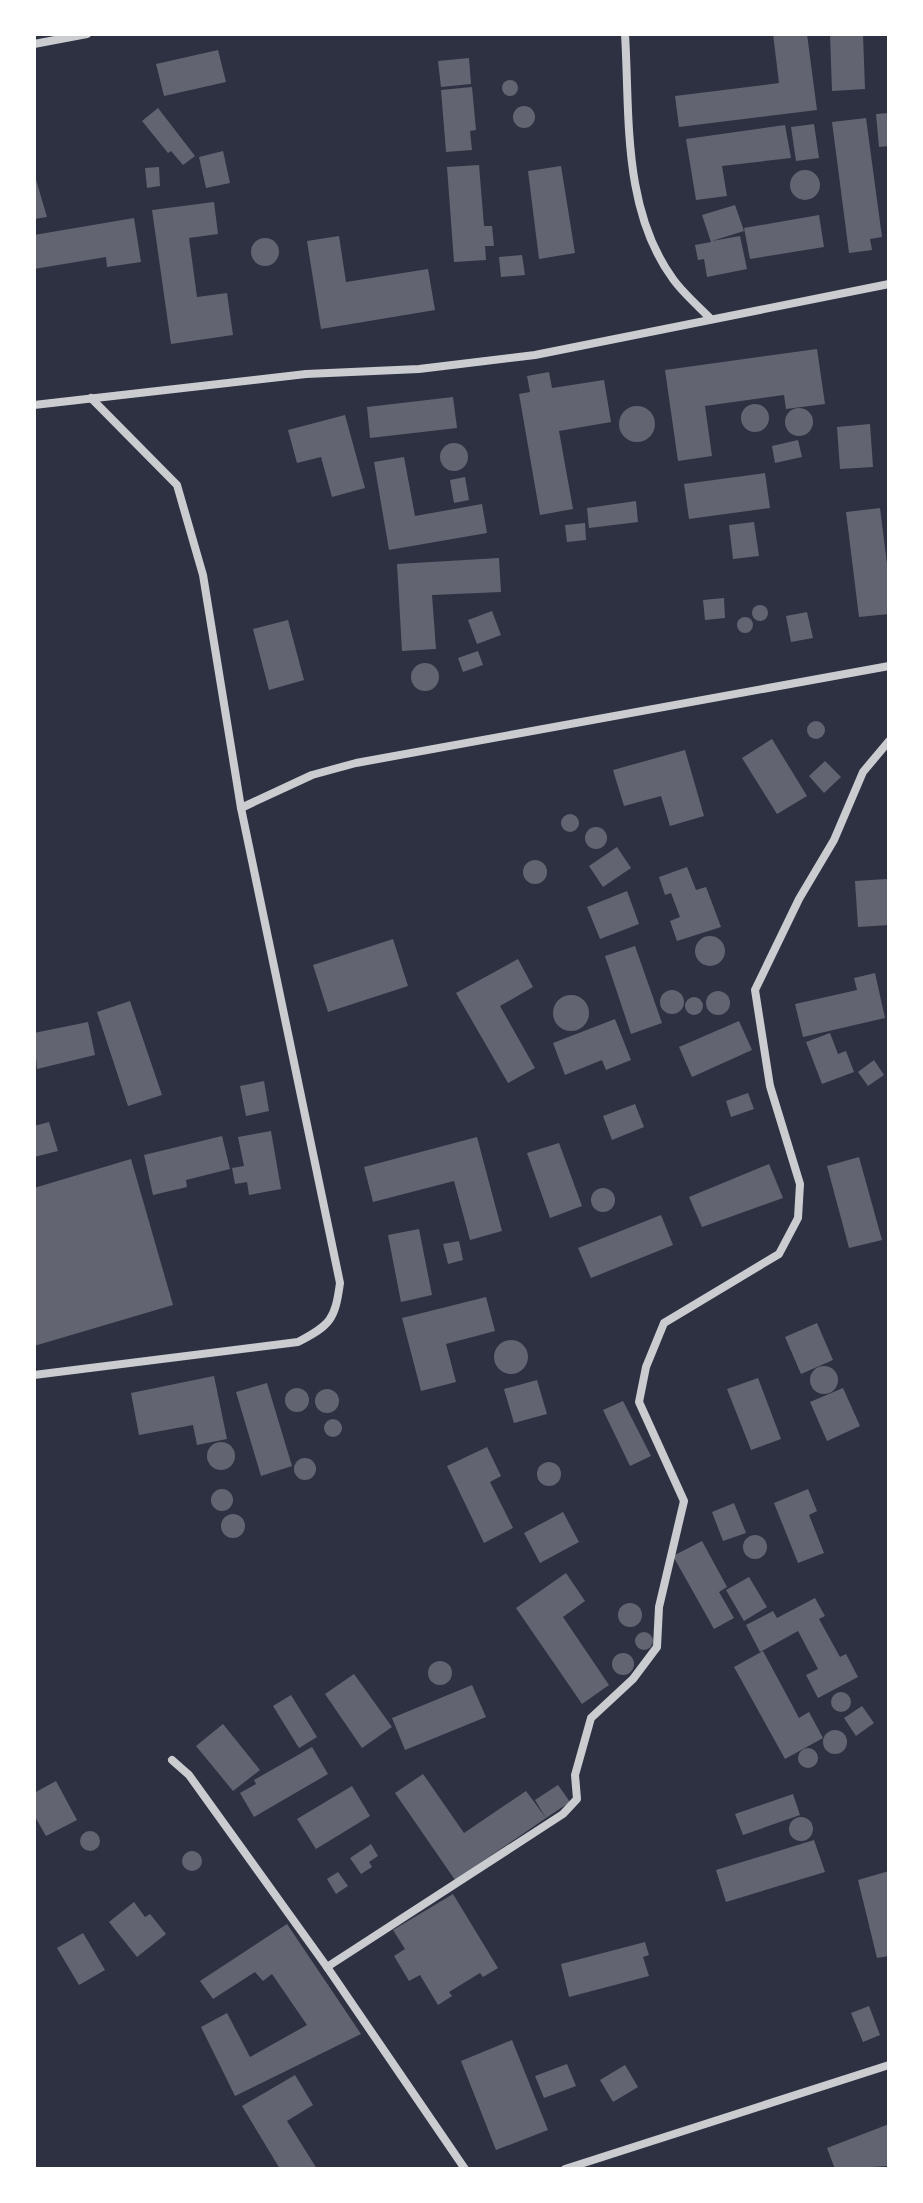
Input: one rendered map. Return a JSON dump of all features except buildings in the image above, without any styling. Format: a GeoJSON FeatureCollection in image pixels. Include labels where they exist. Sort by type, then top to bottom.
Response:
{"type":"FeatureCollection","features":[{"type":"Feature","properties":{"kind":"street"},"geometry":{"type":"LineString","coordinates":[[34,44],[87,34]]}},
{"type":"Feature","properties":{"kind":"street"},"geometry":{"type":"LineString","coordinates":[[625,34],[635,197],[655,250],[667,270],[711,319]]}},
{"type":"Feature","properties":{"kind":"street"},"geometry":{"type":"LineString","coordinates":[[34,405],[306,374],[419,369],[535,355],[889,284]]}},
{"type":"Feature","properties":{"kind":"street"},"geometry":{"type":"LineString","coordinates":[[34,1375],[298,1342],[325,1328],[336,1312],[340,1283],[241,808],[203,575],[177,485],[91,398]]}},
{"type":"Feature","properties":{"kind":"street"},"geometry":{"type":"LineString","coordinates":[[241,808],[312,775],[356,763],[889,666]]}},
{"type":"Feature","properties":{"kind":"street"},"geometry":{"type":"LineString","coordinates":[[327,1967],[563,1814],[577,1799],[575,1775],[582,1741],[591,1718],[633,1679],[657,1647],[659,1607],[684,1501],[639,1402],[646,1367],[664,1323],[779,1254],[798,1218],[800,1184],[770,1086],[755,990],[799,899],[834,840],[863,772],[889,741]]}},
{"type":"Feature","properties":{"kind":"street"},"geometry":{"type":"LineString","coordinates":[[172,1760],[189,1775],[327,1967],[465,2169]]}},
{"type":"Feature","properties":{"kind":"street"},"geometry":{"type":"LineString","coordinates":[[565,2169],[889,2065]]}}]}
